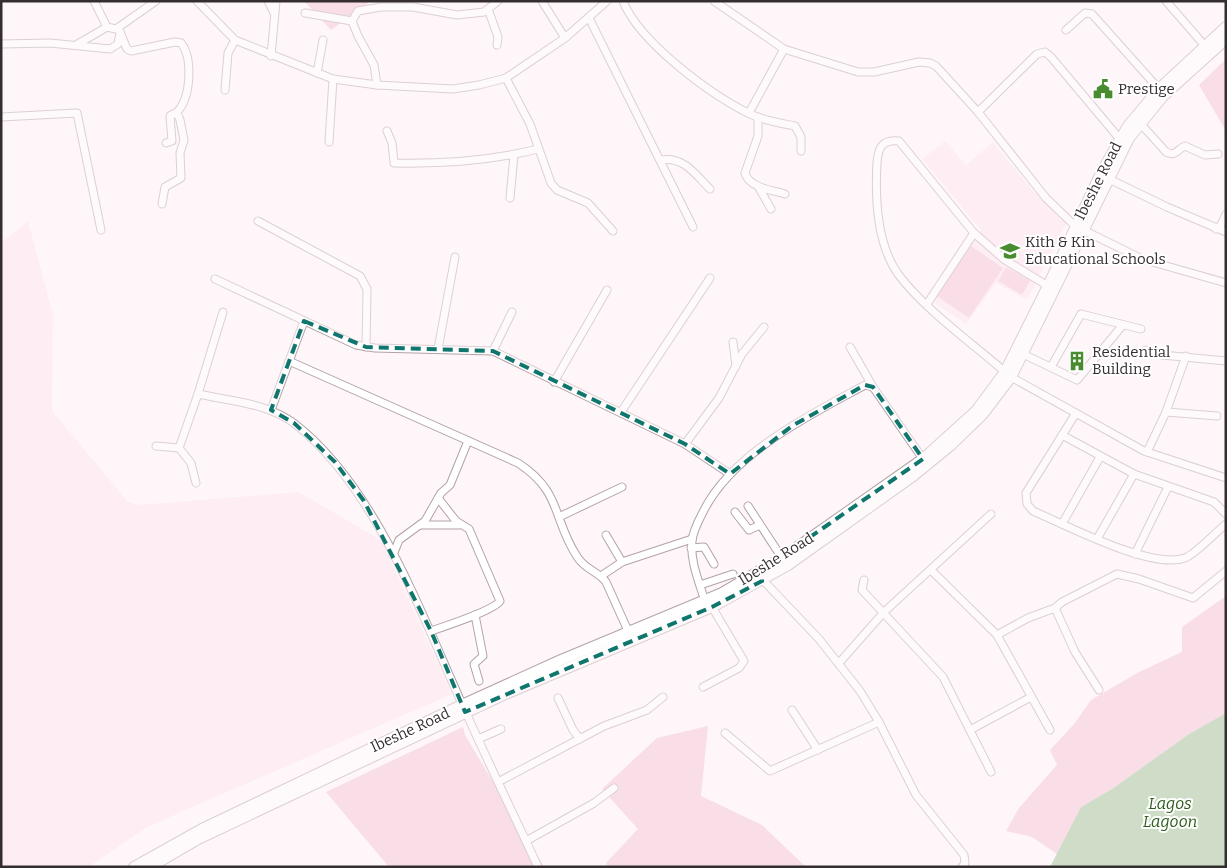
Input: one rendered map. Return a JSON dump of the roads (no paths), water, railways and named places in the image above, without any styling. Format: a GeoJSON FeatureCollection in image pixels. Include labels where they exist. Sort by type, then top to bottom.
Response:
{"type":"FeatureCollection","features":[{"type":"Feature","properties":{"kind":"main road","name":"Ibeshe Road"},"geometry":{"type":"LineString","coordinates":[[760,577],[782,558],[923,459],[976,411],[1008,374],[1023,354],[1119,138],[1160,89],[1226,27]]}},
{"type":"Feature","properties":{"kind":"main road","name":"Ibeshe Road"},"geometry":{"type":"LineString","coordinates":[[150,867],[198,839],[464,708],[708,604],[760,577],[836,532],[952,445],[982,415],[1008,374],[1048,286],[1079,228],[1109,179],[1129,138],[1163,96],[1226,39]]}},
{"type":"Feature","properties":{"kind":"main road","name":"Ibeshe Road"},"geometry":{"type":"LineString","coordinates":[[134,867],[202,829],[464,708],[629,633],[708,604]]}},
{"type":"Feature","properties":{"kind":"street"},"geometry":{"type":"LineString","coordinates":[[94,1],[107,26],[116,29],[120,29],[156,1]]}},
{"type":"Feature","properties":{"kind":"street"},"geometry":{"type":"LineString","coordinates":[[197,1],[235,40],[271,56],[333,79],[377,85],[453,89],[479,86],[506,78],[564,38],[607,1]]}},
{"type":"Feature","properties":{"kind":"street"},"geometry":{"type":"LineString","coordinates":[[268,1],[274,14]]}},
{"type":"Feature","properties":{"kind":"street"},"geometry":{"type":"LineString","coordinates":[[271,56],[276,1]]}},
{"type":"Feature","properties":{"kind":"street"},"geometry":{"type":"LineString","coordinates":[[352,21],[358,11],[381,7],[413,7],[457,15],[484,12],[498,1]]}},
{"type":"Feature","properties":{"kind":"street"},"geometry":{"type":"LineString","coordinates":[[542,1],[564,38]]}},
{"type":"Feature","properties":{"kind":"street"},"geometry":{"type":"LineString","coordinates":[[623,1],[632,21],[639,29],[685,70],[748,113],[795,126],[801,137],[801,151]]}},
{"type":"Feature","properties":{"kind":"street"},"geometry":{"type":"LineString","coordinates":[[714,1],[784,49],[858,72],[874,72],[919,62],[930,63],[936,66],[978,112],[1034,184],[1079,228],[1142,259],[1226,283]]}},
{"type":"Feature","properties":{"kind":"street"},"geometry":{"type":"LineString","coordinates":[[1166,1],[1205,46]]}},
{"type":"Feature","properties":{"kind":"street"},"geometry":{"type":"LineString","coordinates":[[488,9],[498,37],[497,45]]}},
{"type":"Feature","properties":{"kind":"street"},"geometry":{"type":"LineString","coordinates":[[305,13],[352,21]]}},
{"type":"Feature","properties":{"kind":"street"},"geometry":{"type":"LineString","coordinates":[[1066,30],[1085,13],[1092,14],[1160,89]]}},
{"type":"Feature","properties":{"kind":"street"},"geometry":{"type":"LineString","coordinates":[[589,18],[694,227]]}},
{"type":"Feature","properties":{"kind":"street"},"geometry":{"type":"LineString","coordinates":[[352,21],[374,65],[377,85]]}},
{"type":"Feature","properties":{"kind":"street"},"geometry":{"type":"LineString","coordinates":[[76,45],[107,26]]}},
{"type":"Feature","properties":{"kind":"street"},"geometry":{"type":"LineString","coordinates":[[1,44],[50,43],[94,48],[116,48],[120,29]]}},
{"type":"Feature","properties":{"kind":"street"},"geometry":{"type":"LineString","coordinates":[[120,29],[127,49],[131,50],[175,42],[181,43],[184,47],[188,62],[187,87],[184,100],[177,113],[170,116],[172,141],[166,143]]}},
{"type":"Feature","properties":{"kind":"street"},"geometry":{"type":"LineString","coordinates":[[225,90],[228,53],[235,40]]}},
{"type":"Feature","properties":{"kind":"street"},"geometry":{"type":"LineString","coordinates":[[317,73],[323,40]]}},
{"type":"Feature","properties":{"kind":"street"},"geometry":{"type":"LineString","coordinates":[[748,113],[784,49]]}},
{"type":"Feature","properties":{"kind":"street"},"geometry":{"type":"LineString","coordinates":[[978,112],[1037,54],[1045,52],[1119,138]]}},
{"type":"Feature","properties":{"kind":"street"},"geometry":{"type":"LineString","coordinates":[[506,78],[530,124],[551,183],[557,190],[588,202],[613,231]]}},
{"type":"Feature","properties":{"kind":"street"},"geometry":{"type":"LineString","coordinates":[[329,142],[333,79]]}},
{"type":"Feature","properties":{"kind":"street"},"geometry":{"type":"LineString","coordinates":[[1,117],[77,113],[101,230]]}},
{"type":"Feature","properties":{"kind":"street"},"geometry":{"type":"LineString","coordinates":[[162,204],[164,188],[181,178],[180,153],[184,140],[177,113]]}},
{"type":"Feature","properties":{"kind":"street"},"geometry":{"type":"LineString","coordinates":[[758,117],[758,136],[745,173],[746,178],[758,186],[785,194]]}},
{"type":"Feature","properties":{"kind":"street"},"geometry":{"type":"LineString","coordinates":[[1140,123],[1170,154],[1174,154],[1185,146],[1205,155],[1218,154]]}},
{"type":"Feature","properties":{"kind":"street"},"geometry":{"type":"LineString","coordinates":[[387,131],[392,143],[394,162],[443,164],[514,155],[538,149]]}},
{"type":"Feature","properties":{"kind":"street"},"geometry":{"type":"LineString","coordinates":[[1048,286],[1005,260],[974,233],[899,141],[887,141],[882,145],[877,163],[877,194],[882,238],[898,273],[927,304],[1008,374],[1148,452],[1226,478]]}},
{"type":"Feature","properties":{"kind":"street"},"geometry":{"type":"LineString","coordinates":[[510,198],[514,155]]}},
{"type":"Feature","properties":{"kind":"street"},"geometry":{"type":"LineString","coordinates":[[660,160],[668,159],[688,166],[710,189]]}},
{"type":"Feature","properties":{"kind":"street"},"geometry":{"type":"LineString","coordinates":[[1109,179],[1226,232]]}},
{"type":"Feature","properties":{"kind":"street"},"geometry":{"type":"LineString","coordinates":[[758,186],[771,209]]}},
{"type":"Feature","properties":{"kind":"street"},"geometry":{"type":"LineString","coordinates":[[1216,229],[1221,225],[1226,214]]}},
{"type":"Feature","properties":{"kind":"street"},"geometry":{"type":"LineString","coordinates":[[258,221],[360,276],[367,289],[366,347]]}},
{"type":"Feature","properties":{"kind":"street"},"geometry":{"type":"LineString","coordinates":[[927,304],[974,233]]}},
{"type":"Feature","properties":{"kind":"street"},"geometry":{"type":"LineString","coordinates":[[438,349],[455,257]]}},
{"type":"Feature","properties":{"kind":"street"},"geometry":{"type":"LineString","coordinates":[[621,412],[710,278]]}},
{"type":"Feature","properties":{"kind":"street"},"geometry":{"type":"LineString","coordinates":[[215,279],[304,321],[366,347],[493,351],[685,444],[730,474]]}},
{"type":"Feature","properties":{"kind":"street"},"geometry":{"type":"LineString","coordinates":[[554,382],[607,290]]}},
{"type":"Feature","properties":{"kind":"street"},"geometry":{"type":"LineString","coordinates":[[179,448],[223,312]]}},
{"type":"Feature","properties":{"kind":"street"},"geometry":{"type":"LineString","coordinates":[[493,351],[512,312]]}},
{"type":"Feature","properties":{"kind":"street"},"geometry":{"type":"LineString","coordinates":[[1051,367],[1081,314],[1122,326],[1141,329]]}},
{"type":"Feature","properties":{"kind":"street"},"geometry":{"type":"LineString","coordinates":[[271,410],[304,321]]}},
{"type":"Feature","properties":{"kind":"street"},"geometry":{"type":"LineString","coordinates":[[1023,354],[1077,380],[1122,326]]}},
{"type":"Feature","properties":{"kind":"street"},"geometry":{"type":"LineString","coordinates":[[685,444],[719,398],[746,348],[764,327]]}},
{"type":"Feature","properties":{"kind":"street"},"geometry":{"type":"LineString","coordinates":[[733,342],[736,366]]}},
{"type":"Feature","properties":{"kind":"street"},"geometry":{"type":"LineString","coordinates":[[850,347],[873,387],[923,459]]}},
{"type":"Feature","properties":{"kind":"street"},"geometry":{"type":"LineString","coordinates":[[1146,350],[1162,355],[1226,361]]}},
{"type":"Feature","properties":{"kind":"street"},"geometry":{"type":"LineString","coordinates":[[1148,452],[1166,412],[1186,356]]}},
{"type":"Feature","properties":{"kind":"street"},"geometry":{"type":"LineString","coordinates":[[289,361],[518,463],[535,474],[545,486],[578,559],[593,574],[601,576],[622,562],[692,539]]}},
{"type":"Feature","properties":{"kind":"street"},"geometry":{"type":"LineString","coordinates":[[703,687],[740,668],[744,661],[708,604],[700,585],[691,548],[696,524],[711,495],[730,474],[779,435],[810,415],[865,385],[873,387]]}},
{"type":"Feature","properties":{"kind":"street"},"geometry":{"type":"LineString","coordinates":[[198,394],[271,410],[294,423],[335,462],[364,501],[431,632],[478,739],[538,867]]}},
{"type":"Feature","properties":{"kind":"street"},"geometry":{"type":"LineString","coordinates":[[1166,412],[1216,416]]}},
{"type":"Feature","properties":{"kind":"street"},"geometry":{"type":"LineString","coordinates":[[1076,413],[1026,493],[1027,504],[1033,511],[1135,554],[1171,560],[1185,558],[1226,524]]}},
{"type":"Feature","properties":{"kind":"street"},"geometry":{"type":"LineString","coordinates":[[1062,435],[1134,474],[1214,502],[1226,514]]}},
{"type":"Feature","properties":{"kind":"street"},"geometry":{"type":"LineString","coordinates":[[393,555],[399,540],[420,525],[438,498],[450,485],[461,464],[463,449],[468,441]]}},
{"type":"Feature","properties":{"kind":"street"},"geometry":{"type":"LineString","coordinates":[[156,446],[179,448],[191,463],[196,483]]}},
{"type":"Feature","properties":{"kind":"street"},"geometry":{"type":"LineString","coordinates":[[1062,524],[1100,457]]}},
{"type":"Feature","properties":{"kind":"street"},"geometry":{"type":"LineString","coordinates":[[1097,538],[1134,474]]}},
{"type":"Feature","properties":{"kind":"street"},"geometry":{"type":"LineString","coordinates":[[559,517],[622,487]]}},
{"type":"Feature","properties":{"kind":"street"},"geometry":{"type":"LineString","coordinates":[[1135,554],[1168,487]]}},
{"type":"Feature","properties":{"kind":"street"},"geometry":{"type":"LineString","coordinates":[[431,632],[498,604],[500,597],[469,529],[456,521],[438,498]]}},
{"type":"Feature","properties":{"kind":"street"},"geometry":{"type":"LineString","coordinates":[[748,506],[782,558]]}},
{"type":"Feature","properties":{"kind":"street"},"geometry":{"type":"LineString","coordinates":[[735,512],[749,530],[760,526]]}},
{"type":"Feature","properties":{"kind":"street"},"geometry":{"type":"LineString","coordinates":[[839,663],[884,612],[991,514]]}},
{"type":"Feature","properties":{"kind":"street"},"geometry":{"type":"LineString","coordinates":[[420,525],[434,523],[462,525]]}},
{"type":"Feature","properties":{"kind":"street"},"geometry":{"type":"LineString","coordinates":[[606,535],[622,562]]}},
{"type":"Feature","properties":{"kind":"street"},"geometry":{"type":"LineString","coordinates":[[691,548],[704,546],[714,564]]}},
{"type":"Feature","properties":{"kind":"street"},"geometry":{"type":"LineString","coordinates":[[931,570],[997,635],[1050,730]]}},
{"type":"Feature","properties":{"kind":"street"},"geometry":{"type":"LineString","coordinates":[[997,635],[1028,618],[1055,608],[1062,602],[1116,574],[1139,578],[1194,598],[1226,571]]}},
{"type":"Feature","properties":{"kind":"street"},"geometry":{"type":"LineString","coordinates":[[700,585],[733,574]]}},
{"type":"Feature","properties":{"kind":"street"},"geometry":{"type":"LineString","coordinates":[[601,576],[629,633]]}},
{"type":"Feature","properties":{"kind":"street"},"geometry":{"type":"LineString","coordinates":[[760,577],[818,639],[860,691],[879,722],[916,795],[964,855],[965,863],[962,867]]}},
{"type":"Feature","properties":{"kind":"street"},"geometry":{"type":"LineString","coordinates":[[864,580],[862,590],[943,677],[990,772]]}},
{"type":"Feature","properties":{"kind":"street"},"geometry":{"type":"LineString","coordinates":[[1055,608],[1075,652],[1099,690]]}},
{"type":"Feature","properties":{"kind":"street"},"geometry":{"type":"LineString","coordinates":[[475,615],[484,656],[474,664],[479,681]]}},
{"type":"Feature","properties":{"kind":"street"},"geometry":{"type":"LineString","coordinates":[[970,730],[1031,696]]}},
{"type":"Feature","properties":{"kind":"street"},"geometry":{"type":"LineString","coordinates":[[498,782],[604,726],[646,710],[663,697]]}},
{"type":"Feature","properties":{"kind":"street"},"geometry":{"type":"LineString","coordinates":[[558,698],[580,739]]}},
{"type":"Feature","properties":{"kind":"street"},"geometry":{"type":"LineString","coordinates":[[792,710],[818,750]]}},
{"type":"Feature","properties":{"kind":"street"},"geometry":{"type":"LineString","coordinates":[[725,733],[770,771],[795,758],[818,750],[879,722]]}},
{"type":"Feature","properties":{"kind":"street"},"geometry":{"type":"LineString","coordinates":[[478,739],[502,729]]}},
{"type":"Feature","properties":{"kind":"street"},"geometry":{"type":"LineString","coordinates":[[526,841],[594,803],[614,788]]}},
{"type":"Feature","properties":{"kind":"water","name":"Lagos Lagoon"},"geometry":{"type":"Polygon","coordinates":[[[1226,713],[1226,867],[1050,867],[1081,807],[1112,789],[1189,734],[1226,713]]]}},
{"type":"Feature","properties":{"kind":"place","name":"Prestige"},"geometry":{"type":"Point","coordinates":[1103,89]}},
{"type":"Feature","properties":{"kind":"place","name":"Kith & Kin Educational Schools"},"geometry":{"type":"Point","coordinates":[1010,251]}},
{"type":"Feature","properties":{"kind":"place","name":"Residential Building"},"geometry":{"type":"Point","coordinates":[1077,361]}}]}
